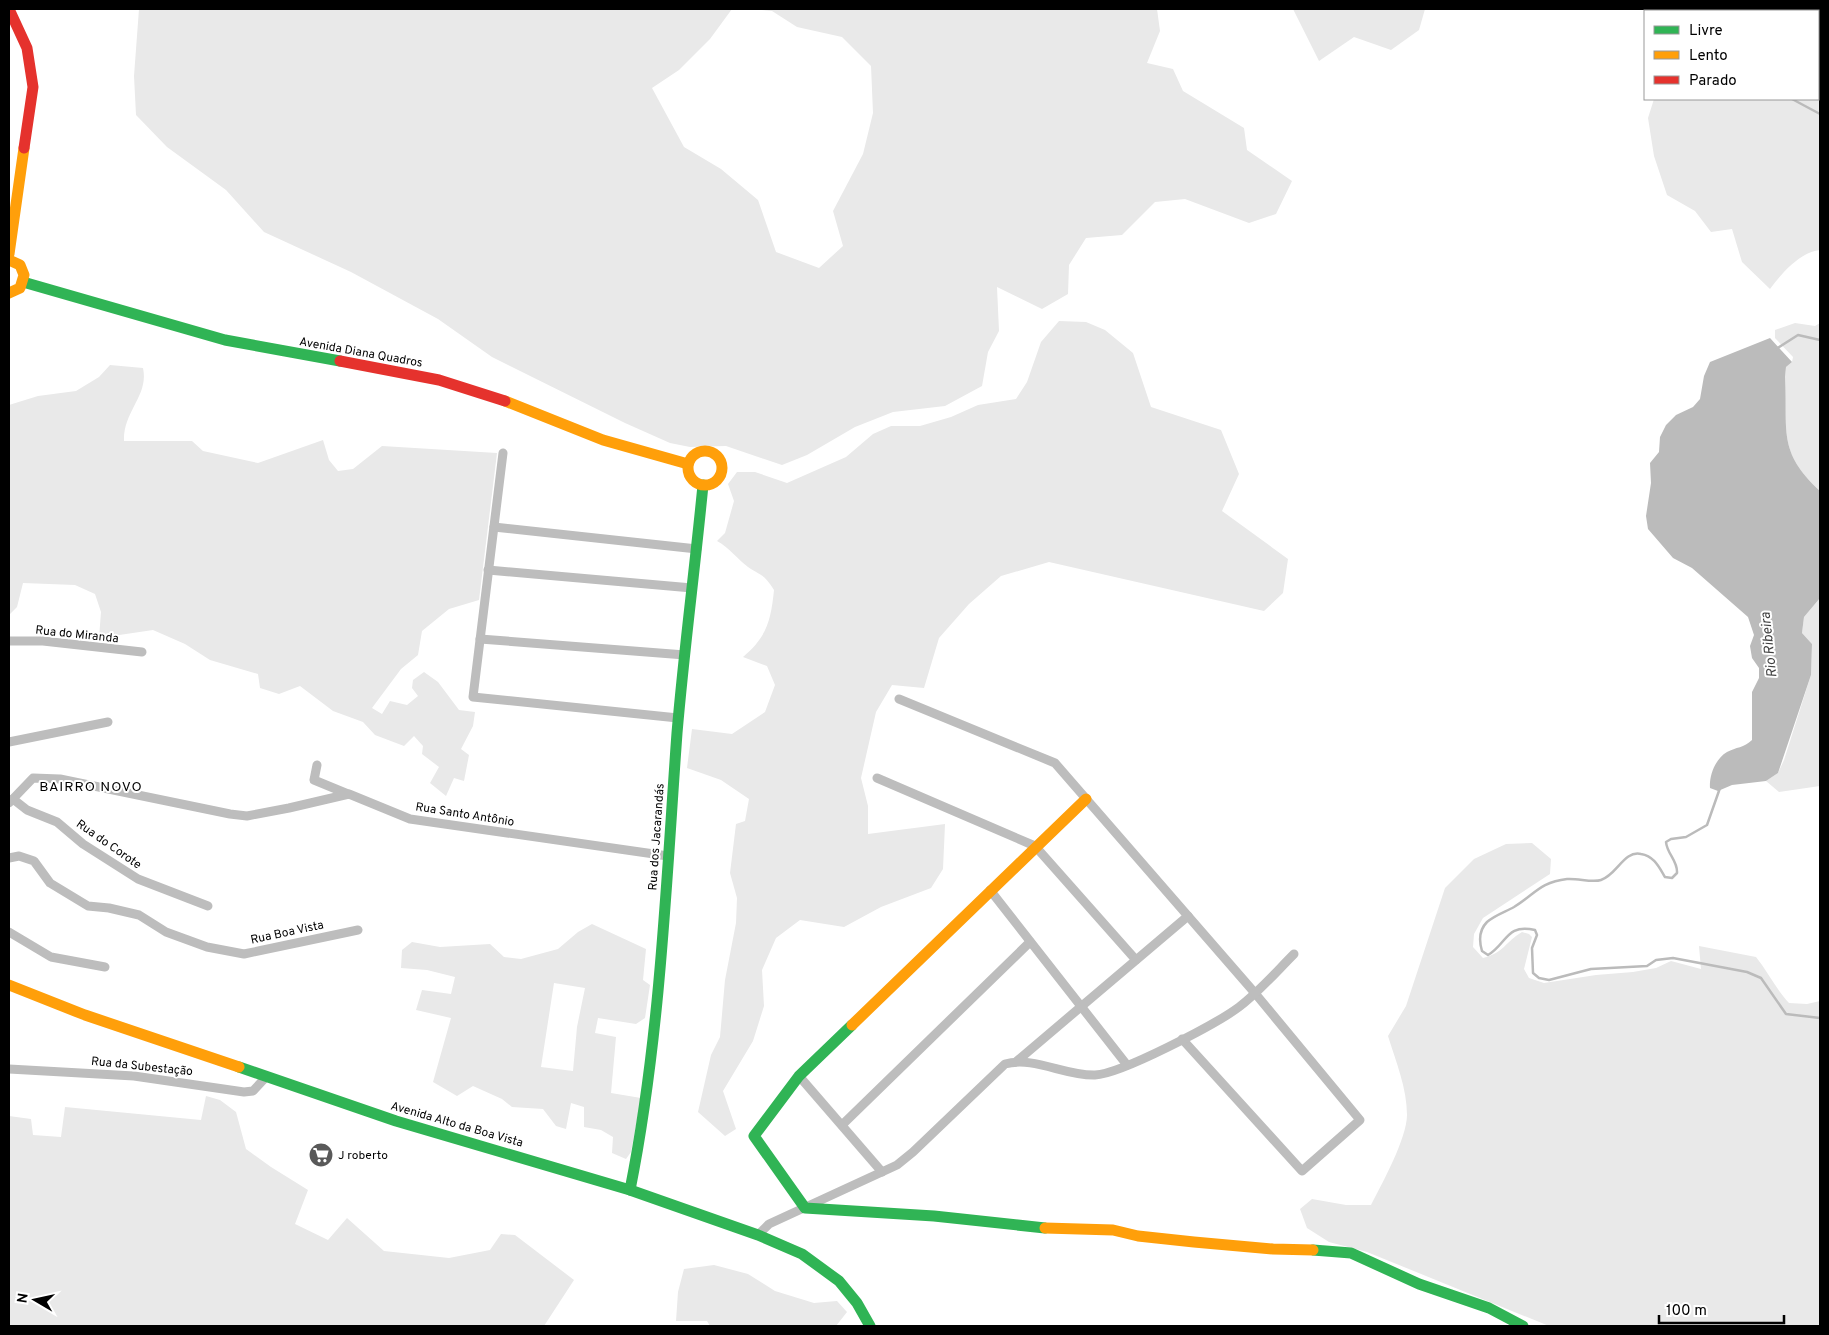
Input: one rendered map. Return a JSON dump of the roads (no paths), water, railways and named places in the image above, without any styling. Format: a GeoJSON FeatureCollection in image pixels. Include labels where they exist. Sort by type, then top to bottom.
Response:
{"type":"FeatureCollection","features":[{"type":"Feature","properties":{"kind":"street"},"geometry":{"type":"LineString","coordinates":[[9,9],[27,48],[33,87],[9,254]]}},
{"type":"Feature","properties":{"kind":"street"},"geometry":{"type":"LineString","coordinates":[[9,260],[17,263],[22,268],[23,282],[17,290],[9,293]]}},
{"type":"Feature","properties":{"kind":"street","name":"Avenida Diana Quadros"},"geometry":{"type":"LineString","coordinates":[[23,282],[224,340],[438,380],[502,400],[603,440],[688,464]]}},
{"type":"Feature","properties":{"kind":"street"},"geometry":{"type":"LineString","coordinates":[[701,452],[713,453],[718,458],[721,466],[719,477],[714,482],[702,485],[691,478],[688,464],[694,455],[701,452]]}},
{"type":"Feature","properties":{"kind":"street"},"geometry":{"type":"LineString","coordinates":[[503,454],[473,697],[678,718]]}},
{"type":"Feature","properties":{"kind":"street","name":"Rua dos Jacarandás"},"geometry":{"type":"LineString","coordinates":[[630,1190],[644,1127],[653,1054],[678,718],[697,549],[702,485]]}},
{"type":"Feature","properties":{"kind":"street"},"geometry":{"type":"LineString","coordinates":[[494,527],[697,549]]}},
{"type":"Feature","properties":{"kind":"street"},"geometry":{"type":"LineString","coordinates":[[488,570],[692,588]]}},
{"type":"Feature","properties":{"kind":"street"},"geometry":{"type":"LineString","coordinates":[[480,639],[685,655]]}},
{"type":"Feature","properties":{"kind":"street","name":"Rua do Miranda"},"geometry":{"type":"LineString","coordinates":[[9,641],[43,641],[142,652]]}},
{"type":"Feature","properties":{"kind":"street"},"geometry":{"type":"LineString","coordinates":[[899,699],[1055,763],[1254,992],[1360,1120],[1302,1171],[1182,1039]]}},
{"type":"Feature","properties":{"kind":"street"},"geometry":{"type":"LineString","coordinates":[[9,742],[108,722]]}},
{"type":"Feature","properties":{"kind":"street","name":"Rua Santo Antônio"},"geometry":{"type":"LineString","coordinates":[[317,764],[314,780],[410,819],[668,856]]}},
{"type":"Feature","properties":{"kind":"street"},"geometry":{"type":"LineString","coordinates":[[11,801],[19,790],[33,778],[60,779],[247,816],[349,794]]}},
{"type":"Feature","properties":{"kind":"street"},"geometry":{"type":"LineString","coordinates":[[877,778],[1035,846],[1136,960]]}},
{"type":"Feature","properties":{"kind":"street"},"geometry":{"type":"LineString","coordinates":[[805,1208],[754,1136],[799,1076],[1035,846],[1086,799]]}},
{"type":"Feature","properties":{"kind":"street","name":"Rua do Corote"},"geometry":{"type":"LineString","coordinates":[[11,801],[27,810],[57,822],[83,844],[138,879],[196,903],[208,906]]}},
{"type":"Feature","properties":{"kind":"street","name":"Rua Boa Vista"},"geometry":{"type":"LineString","coordinates":[[9,858],[19,856],[34,861],[50,884],[88,906],[109,908],[139,915],[166,932],[207,947],[244,954],[358,930]]}},
{"type":"Feature","properties":{"kind":"street"},"geometry":{"type":"LineString","coordinates":[[990,890],[1127,1065]]}},
{"type":"Feature","properties":{"kind":"street"},"geometry":{"type":"LineString","coordinates":[[1017,1061],[1188,916]]}},
{"type":"Feature","properties":{"kind":"street"},"geometry":{"type":"LineString","coordinates":[[9,932],[51,957],[105,967]]}},
{"type":"Feature","properties":{"kind":"street"},"geometry":{"type":"LineString","coordinates":[[842,1125],[1030,942]]}},
{"type":"Feature","properties":{"kind":"street"},"geometry":{"type":"LineString","coordinates":[[758,1235],[769,1224],[897,1165],[1005,1064],[1017,1061],[1077,1074],[1096,1075],[1127,1065],[1182,1039],[1240,1006],[1294,954]]}},
{"type":"Feature","properties":{"kind":"street","name":"Avenida Alto da Boa Vista"},"geometry":{"type":"LineString","coordinates":[[9,985],[85,1015],[396,1121],[630,1190],[758,1235],[802,1254],[839,1281],[856,1303],[870,1326]]}},
{"type":"Feature","properties":{"kind":"street","name":"Rua da Subestação"},"geometry":{"type":"LineString","coordinates":[[9,1069],[134,1076],[244,1092],[253,1091],[266,1077]]}},
{"type":"Feature","properties":{"kind":"street"},"geometry":{"type":"LineString","coordinates":[[799,1076],[882,1172]]}},
{"type":"Feature","properties":{"kind":"street"},"geometry":{"type":"LineString","coordinates":[[805,1208],[934,1216],[1038,1228],[1114,1230],[1138,1236],[1194,1242],[1351,1253],[1419,1284],[1489,1308],[1523,1326]]}},
{"type":"Feature","properties":{"kind":"water"},"geometry":{"type":"Polygon","coordinates":[[[1770,338],[1792,362],[1786,367],[1785,377],[1786,426],[1791,452],[1806,477],[1820,491],[1820,598],[1804,617],[1802,633],[1812,644],[1811,675],[1778,773],[1766,781],[1732,785],[1718,791],[1710,788],[1712,773],[1716,763],[1727,752],[1746,745],[1752,740],[1752,692],[1759,678],[1759,668],[1752,658],[1750,646],[1754,635],[1748,617],[1692,568],[1673,558],[1648,529],[1646,516],[1651,483],[1650,463],[1659,452],[1660,437],[1666,425],[1676,415],[1693,407],[1700,399],[1704,376],[1710,362],[1770,338]]]}},
{"type":"Feature","properties":{"kind":"waterway","name":"Rio Ribeira"},"geometry":{"type":"LineString","coordinates":[[1794,100],[1820,114]]}},
{"type":"Feature","properties":{"kind":"waterway","name":"Rio Ribeira"},"geometry":{"type":"LineString","coordinates":[[1776,349],[1798,335],[1820,340]]}},
{"type":"Feature","properties":{"kind":"waterway","name":"Rio Ribeira"},"geometry":{"type":"LineString","coordinates":[[1720,788],[1707,825],[1686,837],[1671,839],[1666,842],[1677,869],[1677,873],[1672,878],[1665,877],[1656,862],[1646,855],[1635,854],[1625,859],[1612,873],[1601,880],[1567,879],[1550,883],[1487,922],[1482,928],[1480,936],[1482,951],[1488,955],[1512,932],[1518,929],[1525,929],[1535,930],[1537,935],[1532,948],[1533,973],[1539,978],[1549,980],[1591,969],[1647,966],[1656,960],[1673,958],[1747,972],[1761,978],[1786,1014],[1820,1018]]}},
{"type":"Feature","properties":{"kind":"place","name":"J roberto"},"geometry":{"type":"Point","coordinates":[321,1155]}},
{"type":"Feature","properties":{"kind":"district","name":"BAIRRO NOVO"},"geometry":{"type":"Point","coordinates":[91,786]}}]}
